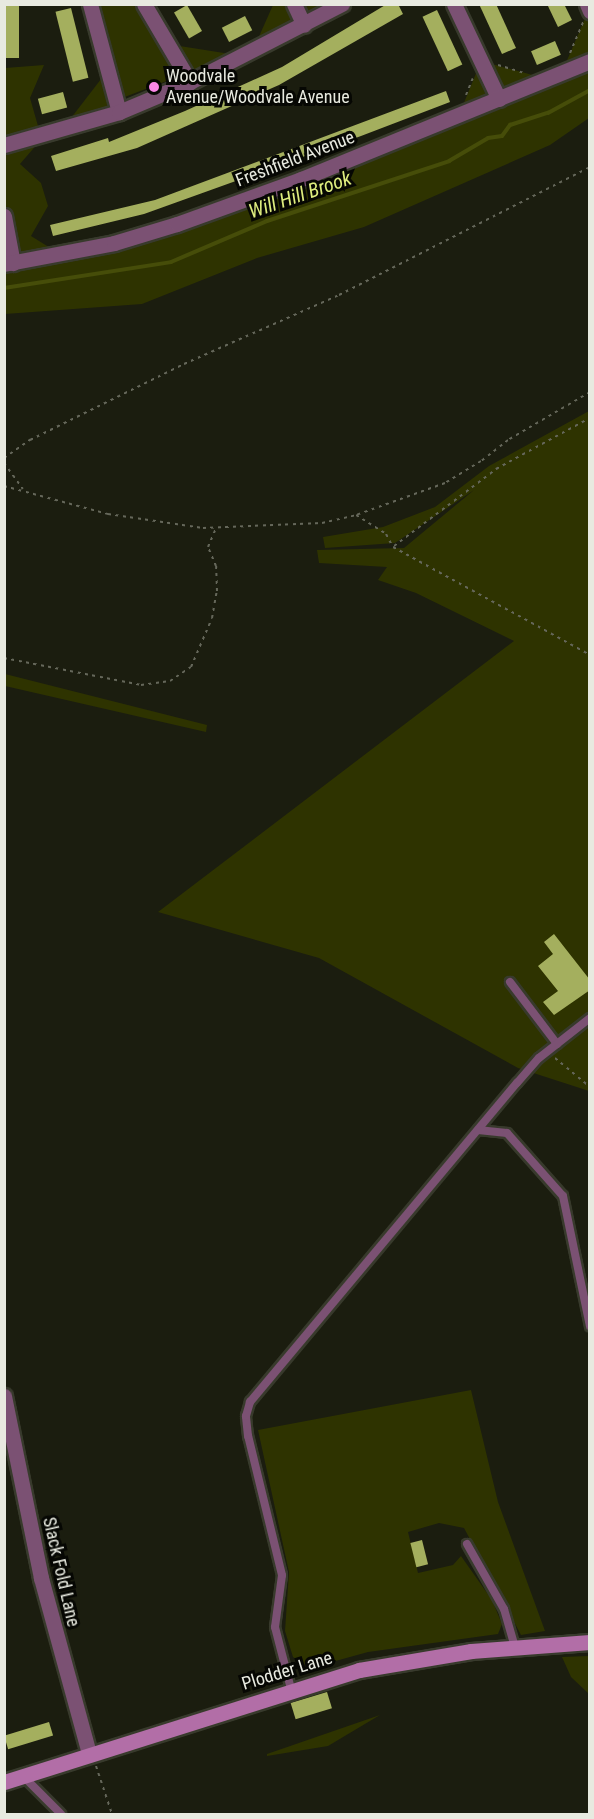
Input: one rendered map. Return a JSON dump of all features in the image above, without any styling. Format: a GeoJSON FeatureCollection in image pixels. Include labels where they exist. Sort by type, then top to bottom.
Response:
{"type":"FeatureCollection","features":[{"type":"Feature","properties":{"kind":"main road","name":"Plodder Lane"},"geometry":{"type":"LineString","coordinates":[[4,1782],[291,1689],[412,1659],[515,1647],[590,1642]]}},
{"type":"Feature","properties":{"kind":"street"},"geometry":{"type":"LineString","coordinates":[[90,4],[119,112]]}},
{"type":"Feature","properties":{"kind":"street"},"geometry":{"type":"LineString","coordinates":[[144,4],[190,82]]}},
{"type":"Feature","properties":{"kind":"street"},"geometry":{"type":"LineString","coordinates":[[294,4],[304,25]]}},
{"type":"Feature","properties":{"kind":"street"},"geometry":{"type":"LineString","coordinates":[[4,145],[119,112],[190,82],[342,4]]}},
{"type":"Feature","properties":{"kind":"street"},"geometry":{"type":"LineString","coordinates":[[454,4],[499,99]]}},
{"type":"Feature","properties":{"kind":"street"},"geometry":{"type":"LineString","coordinates":[[587,4],[589,10]]}},
{"type":"Feature","properties":{"kind":"street","name":"Freshfield Avenue"},"geometry":{"type":"LineString","coordinates":[[9,263],[114,243],[177,224],[301,180],[590,61]]}},
{"type":"Feature","properties":{"kind":"street"},"geometry":{"type":"LineString","coordinates":[[4,216],[9,263]]}},
{"type":"Feature","properties":{"kind":"street","name":"Slack Fold Lane"},"geometry":{"type":"LineString","coordinates":[[4,1396],[41,1578],[90,1753]]}},
{"type":"Feature","properties":{"kind":"lane"},"geometry":{"type":"LineString","coordinates":[[510,982],[557,1044]]}},
{"type":"Feature","properties":{"kind":"lane"},"geometry":{"type":"LineString","coordinates":[[291,1689],[275,1627],[282,1575],[246,1416],[250,1402],[478,1130],[548,1051],[590,1018]]}},
{"type":"Feature","properties":{"kind":"lane"},"geometry":{"type":"LineString","coordinates":[[478,1130],[507,1133],[563,1196],[588,1307],[590,1326]]}},
{"type":"Feature","properties":{"kind":"lane"},"geometry":{"type":"LineString","coordinates":[[467,1544],[504,1609],[515,1647]]}},
{"type":"Feature","properties":{"kind":"lane"},"geometry":{"type":"LineString","coordinates":[[23,1776],[60,1815]]}},
{"type":"Feature","properties":{"kind":"path"},"geometry":{"type":"LineString","coordinates":[[562,72],[589,10]]}},
{"type":"Feature","properties":{"kind":"path"},"geometry":{"type":"LineString","coordinates":[[459,115],[480,60],[525,73]]}},
{"type":"Feature","properties":{"kind":"path"},"geometry":{"type":"LineString","coordinates":[[4,458],[40,435],[184,364],[339,295],[590,166]]}},
{"type":"Feature","properties":{"kind":"path"},"geometry":{"type":"LineString","coordinates":[[4,486],[137,520],[216,528],[322,523],[356,515],[445,483],[481,461],[508,440],[590,392]]}},
{"type":"Feature","properties":{"kind":"path"},"geometry":{"type":"LineString","coordinates":[[393,547],[496,469],[590,418]]}},
{"type":"Feature","properties":{"kind":"path"},"geometry":{"type":"LineString","coordinates":[[4,463],[9,475],[28,492]]}},
{"type":"Feature","properties":{"kind":"path"},"geometry":{"type":"LineString","coordinates":[[356,515],[386,534],[393,547],[590,655]]}},
{"type":"Feature","properties":{"kind":"path"},"geometry":{"type":"LineString","coordinates":[[4,658],[141,685],[170,681],[191,667],[212,618],[217,591],[216,566],[208,547],[216,528]]}},
{"type":"Feature","properties":{"kind":"path"},"geometry":{"type":"LineString","coordinates":[[548,1051],[590,1087]]}},
{"type":"Feature","properties":{"kind":"path"},"geometry":{"type":"LineString","coordinates":[[90,1753],[112,1815]]}},
{"type":"Feature","properties":{"kind":"green space"},"geometry":{"type":"Polygon","coordinates":[[[93,5],[140,5],[177,77],[122,98],[93,5]]]}},
{"type":"Feature","properties":{"kind":"green space"},"geometry":{"type":"Polygon","coordinates":[[[273,5],[342,5],[253,50],[273,5]]]}},
{"type":"Feature","properties":{"kind":"green space"},"geometry":{"type":"Polygon","coordinates":[[[589,9],[589,60],[562,72],[589,9]]]}},
{"type":"Feature","properties":{"kind":"green space"},"geometry":{"type":"Polygon","coordinates":[[[167,44],[243,56],[190,82],[167,44]]]}},
{"type":"Feature","properties":{"kind":"green space"},"geometry":{"type":"Polygon","coordinates":[[[481,61],[547,79],[459,115],[481,61]]]}},
{"type":"Feature","properties":{"kind":"green space"},"geometry":{"type":"Polygon","coordinates":[[[44,65],[30,98],[38,126],[53,133],[45,135],[20,164],[41,183],[48,206],[31,236],[60,254],[5,262],[5,68],[44,65]]]}},
{"type":"Feature","properties":{"kind":"green space"},"geometry":{"type":"Polygon","coordinates":[[[589,67],[589,118],[550,145],[364,227],[257,258],[142,304],[5,314],[5,272],[152,238],[348,169],[589,67]]]}},
{"type":"Feature","properties":{"kind":"green space"},"geometry":{"type":"Polygon","coordinates":[[[108,70],[119,112],[61,131],[108,70]]]}},
{"type":"Feature","properties":{"kind":"green space"},"geometry":{"type":"Polygon","coordinates":[[[589,411],[589,1091],[518,1068],[319,958],[158,912],[514,641],[416,593],[378,580],[387,567],[319,563],[317,550],[404,548],[474,490],[395,543],[325,548],[323,537],[383,527],[435,507],[489,466],[589,411]]]}},
{"type":"Feature","properties":{"kind":"green space"},"geometry":{"type":"Polygon","coordinates":[[[5,674],[207,725],[206,732],[5,686],[5,674]]]}},
{"type":"Feature","properties":{"kind":"green space"},"geometry":{"type":"Polygon","coordinates":[[[471,1390],[498,1502],[545,1631],[521,1635],[464,1528],[439,1523],[408,1532],[418,1573],[453,1565],[461,1556],[492,1600],[502,1624],[498,1634],[368,1652],[310,1668],[293,1657],[285,1631],[289,1572],[258,1430],[471,1390]]]}},
{"type":"Feature","properties":{"kind":"green space"},"geometry":{"type":"Polygon","coordinates":[[[590,1656],[589,1694],[571,1677],[562,1657],[590,1656]]]}},
{"type":"Feature","properties":{"kind":"green space"},"geometry":{"type":"Polygon","coordinates":[[[380,1715],[328,1746],[267,1756],[267,1754],[380,1715]]]}},
{"type":"Feature","properties":{"kind":"building"},"geometry":{"type":"Polygon","coordinates":[[[4,4],[19,4],[19,58],[4,58],[4,4]]]}},
{"type":"Feature","properties":{"kind":"building"},"geometry":{"type":"Polygon","coordinates":[[[387,4],[398,4],[403,14],[279,85],[137,148],[56,171],[51,156],[108,138],[109,142],[185,111],[282,67],[387,4]]]}},
{"type":"Feature","properties":{"kind":"building"},"geometry":{"type":"Polygon","coordinates":[[[479,4],[496,4],[516,48],[502,54],[479,4]]]}},
{"type":"Feature","properties":{"kind":"building"},"geometry":{"type":"Polygon","coordinates":[[[547,4],[564,4],[572,20],[558,27],[547,4]]]}},
{"type":"Feature","properties":{"kind":"building"},"geometry":{"type":"Polygon","coordinates":[[[187,5],[202,31],[189,38],[174,12],[187,5]]]}},
{"type":"Feature","properties":{"kind":"building"},"geometry":{"type":"Polygon","coordinates":[[[71,8],[88,78],[73,82],[55,12],[71,8]]]}},
{"type":"Feature","properties":{"kind":"building"},"geometry":{"type":"Polygon","coordinates":[[[437,10],[462,64],[448,71],[422,17],[437,10]]]}},
{"type":"Feature","properties":{"kind":"building"},"geometry":{"type":"Polygon","coordinates":[[[245,16],[252,30],[229,42],[222,28],[245,16]]]}},
{"type":"Feature","properties":{"kind":"building"},"geometry":{"type":"Polygon","coordinates":[[[555,41],[561,55],[537,65],[531,51],[555,41]]]}},
{"type":"Feature","properties":{"kind":"building"},"geometry":{"type":"Polygon","coordinates":[[[446,91],[450,102],[361,136],[144,214],[53,236],[50,225],[155,200],[446,91]]]}},
{"type":"Feature","properties":{"kind":"building"},"geometry":{"type":"Polygon","coordinates":[[[63,92],[67,107],[42,114],[38,99],[63,92]]]}},
{"type":"Feature","properties":{"kind":"building"},"geometry":{"type":"Polygon","coordinates":[[[554,934],[590,980],[590,990],[554,1015],[543,1002],[558,991],[538,966],[553,954],[544,942],[554,934]]]}},
{"type":"Feature","properties":{"kind":"building"},"geometry":{"type":"Polygon","coordinates":[[[422,1540],[428,1564],[416,1567],[410,1543],[422,1540]]]}},
{"type":"Feature","properties":{"kind":"building"},"geometry":{"type":"Polygon","coordinates":[[[327,1692],[332,1708],[296,1719],[291,1703],[327,1692]]]}},
{"type":"Feature","properties":{"kind":"building"},"geometry":{"type":"Polygon","coordinates":[[[49,1722],[53,1735],[8,1749],[4,1736],[49,1722]]]}},
{"type":"Feature","properties":{"kind":"waterway","name":"Will Hill Brook"},"geometry":{"type":"LineString","coordinates":[[4,288],[171,262],[267,221],[449,161],[488,138],[502,136],[510,125],[548,113],[590,90]]}},
{"type":"Feature","properties":{"kind":"place","name":"Woodvale Avenue/Woodvale Avenue"},"geometry":{"type":"Point","coordinates":[154,87]}}]}
